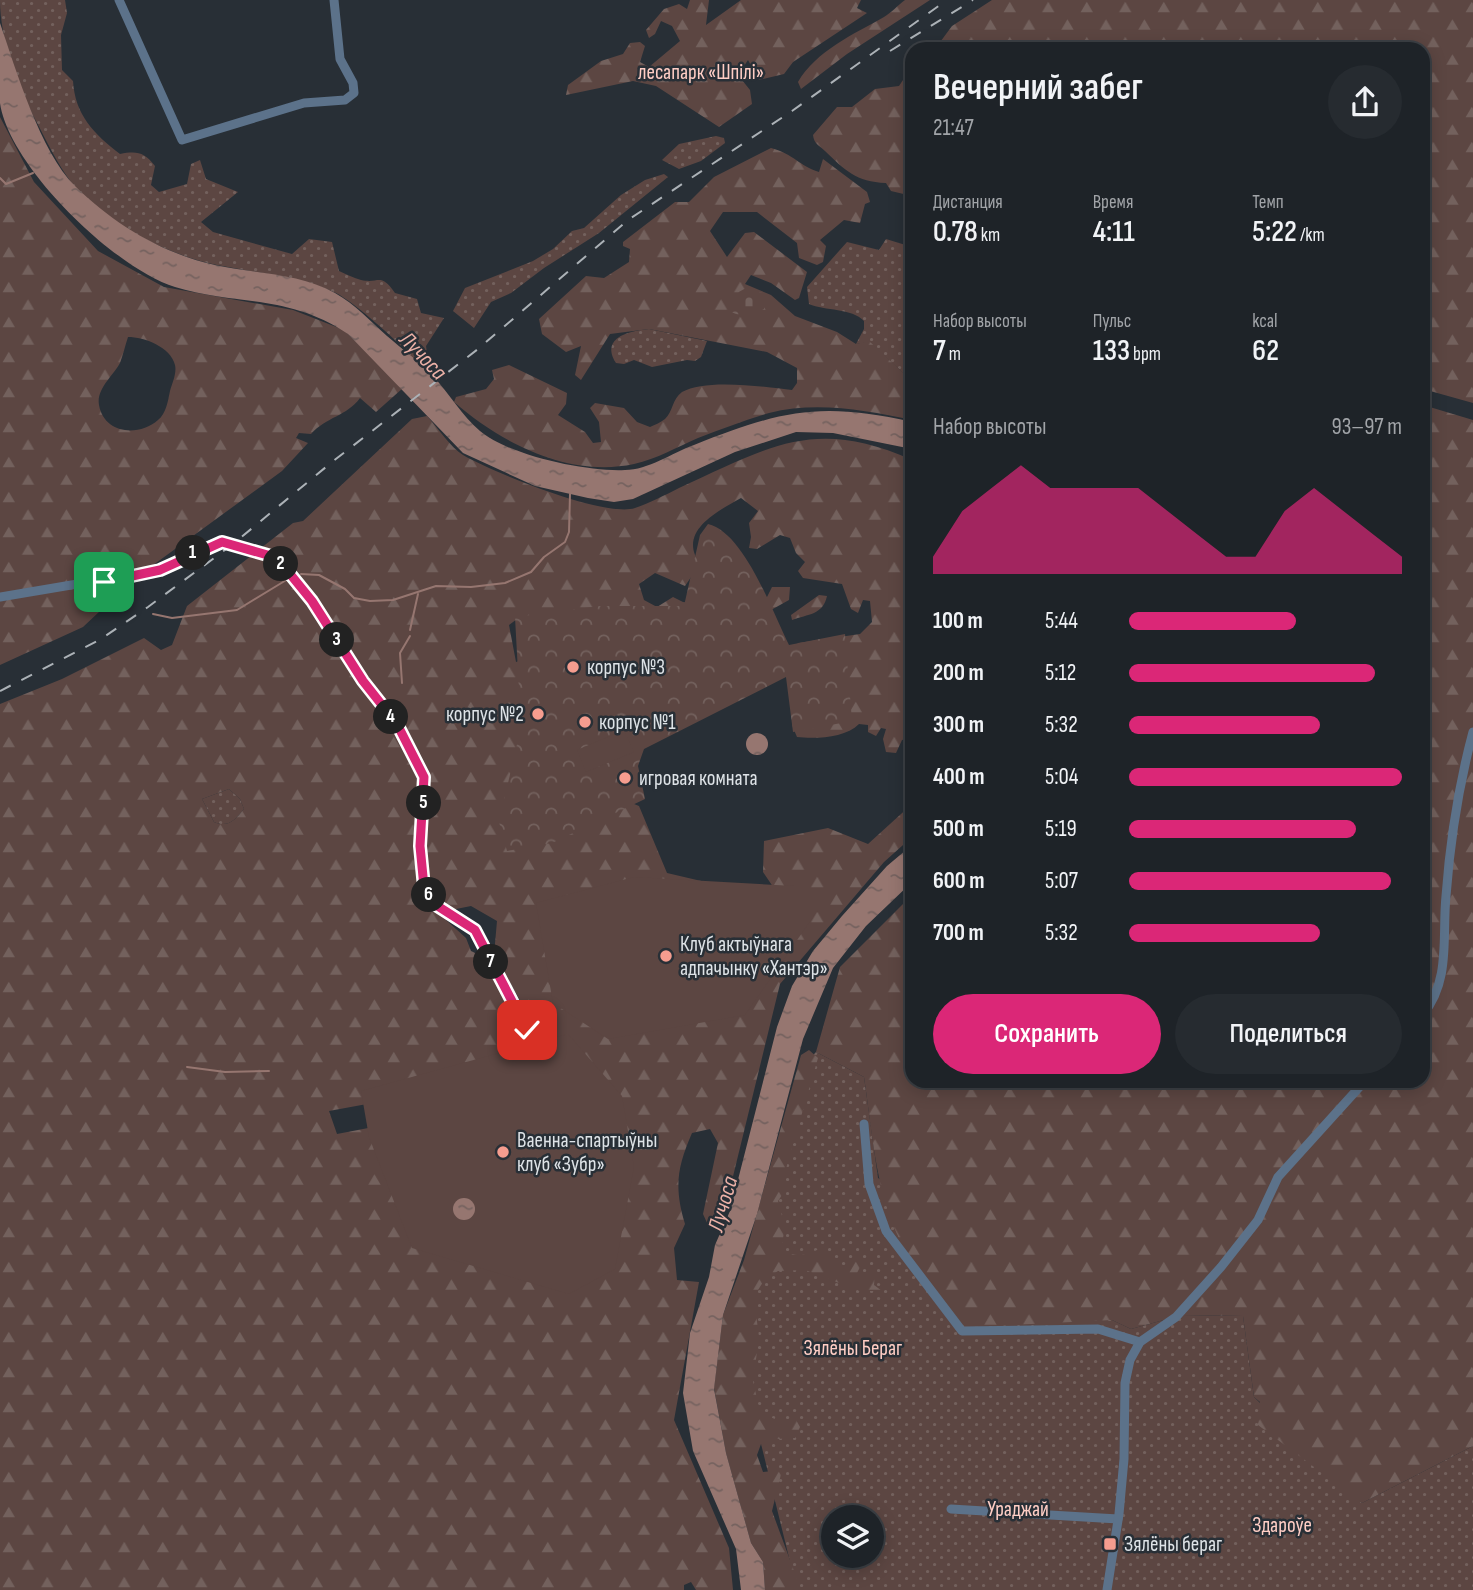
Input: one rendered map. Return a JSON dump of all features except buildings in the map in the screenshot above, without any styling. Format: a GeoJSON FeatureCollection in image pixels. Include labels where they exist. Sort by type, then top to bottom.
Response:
{"type":"FeatureCollection","features":[{"type":"Feature","properties":{"kind":"street"},"geometry":{"type":"LineString","coordinates":[[119,0],[182,140],[304,103],[345,100],[354,93],[353,83],[340,59],[334,0]]}},
{"type":"Feature","properties":{"kind":"street"},"geometry":{"type":"LineString","coordinates":[[0,597],[160,570],[222,542],[271,556],[286,569],[312,601],[363,681],[397,724],[424,777],[420,846],[424,887],[436,905],[475,930],[513,1007],[538,1043]]}},
{"type":"Feature","properties":{"kind":"street"},"geometry":{"type":"LineString","coordinates":[[1430,1002],[1437,990],[1444,961],[1446,895],[1473,732]]}},
{"type":"Feature","properties":{"kind":"street"},"geometry":{"type":"LineString","coordinates":[[1107,1590],[1124,1459],[1125,1383],[1140,1342],[1176,1317],[1221,1267],[1258,1220],[1278,1177],[1359,1088]]}},
{"type":"Feature","properties":{"kind":"street"},"geometry":{"type":"LineString","coordinates":[[864,1124],[869,1184],[886,1231],[962,1331],[1098,1329],[1140,1342]]}},
{"type":"Feature","properties":{"kind":"street"},"geometry":{"type":"LineString","coordinates":[[951,1509],[1118,1519]]}},
{"type":"Feature","properties":{"kind":"green space"},"geometry":{"type":"Polygon","coordinates":[[[0,0],[65,0],[67,13],[61,35],[62,70],[73,81],[82,114],[94,131],[120,154],[140,154],[151,161],[155,166],[151,185],[159,192],[187,184],[191,164],[200,160],[206,179],[238,192],[201,222],[213,232],[292,254],[309,239],[332,242],[339,271],[361,280],[383,281],[395,293],[417,299],[421,313],[444,318],[426,346],[427,353],[416,362],[378,325],[336,293],[292,279],[198,260],[157,245],[117,223],[84,197],[66,175],[29,107],[7,47],[0,0]]]}},
{"type":"Feature","properties":{"kind":"green space","name":"лесапарк «Шпілі»"},"geometry":{"type":"Polygon","coordinates":[[[690,0],[709,0],[706,25],[741,0],[861,0],[857,8],[867,13],[793,62],[784,74],[759,80],[748,60],[738,75],[750,90],[752,104],[719,127],[656,86],[633,81],[566,95],[568,85],[601,61],[623,54],[630,43],[640,42],[645,46],[640,62],[649,67],[680,41],[672,26],[661,21],[655,34],[649,38],[646,30],[664,9],[679,4],[687,9],[690,0]]]}},
{"type":"Feature","properties":{"kind":"green space"},"geometry":{"type":"Polygon","coordinates":[[[905,0],[930,0],[847,54],[801,89],[798,82],[825,52],[887,15],[905,0]]]}},
{"type":"Feature","properties":{"kind":"green space"},"geometry":{"type":"Polygon","coordinates":[[[992,0],[1473,0],[1473,403],[1430,391],[1430,42],[940,42],[952,26],[992,0]]]}},
{"type":"Feature","properties":{"kind":"green space"},"geometry":{"type":"Polygon","coordinates":[[[905,77],[905,194],[891,191],[886,183],[852,174],[817,144],[813,135],[837,107],[852,107],[875,89],[899,86],[905,77]]]}},
{"type":"Feature","properties":{"kind":"green space"},"geometry":{"type":"Polygon","coordinates":[[[0,117],[34,182],[98,251],[164,287],[293,310],[344,330],[403,388],[376,412],[360,398],[349,409],[311,434],[299,433],[296,438],[308,443],[282,471],[134,579],[83,627],[0,665],[0,117]],[[128,337],[120,363],[102,388],[99,399],[102,415],[115,427],[123,430],[141,429],[161,417],[175,371],[172,359],[163,348],[128,337]]]}},
{"type":"Feature","properties":{"kind":"green space"},"geometry":{"type":"Polygon","coordinates":[[[716,136],[724,138],[725,143],[701,161],[679,169],[662,160],[679,144],[716,136]]]}},
{"type":"Feature","properties":{"kind":"green space"},"geometry":{"type":"Polygon","coordinates":[[[771,148],[819,172],[823,159],[867,192],[870,202],[865,204],[860,223],[844,220],[820,240],[826,246],[823,262],[817,265],[799,258],[797,243],[757,212],[723,212],[710,231],[727,257],[745,233],[754,232],[807,272],[799,298],[795,300],[771,283],[751,275],[745,284],[771,295],[795,316],[837,332],[856,344],[869,341],[905,374],[905,419],[841,408],[787,409],[725,428],[642,462],[610,467],[585,466],[537,454],[493,431],[454,402],[456,397],[486,389],[494,379],[492,370],[509,365],[567,393],[566,404],[558,415],[585,432],[593,443],[601,442],[599,422],[590,408],[595,403],[624,408],[637,422],[650,427],[665,419],[682,392],[693,388],[720,384],[792,390],[797,383],[797,368],[767,352],[649,329],[610,334],[581,380],[575,375],[581,346],[566,352],[542,334],[539,319],[586,276],[604,278],[629,262],[630,249],[623,246],[623,242],[675,202],[689,202],[714,177],[771,148]]]}},
{"type":"Feature","properties":{"kind":"green space"},"geometry":{"type":"Polygon","coordinates":[[[664,174],[668,177],[599,233],[511,293],[491,302],[474,328],[453,311],[465,288],[533,261],[553,249],[572,231],[584,228],[621,195],[645,180],[664,174]]]}},
{"type":"Feature","properties":{"kind":"green space"},"geometry":{"type":"Polygon","coordinates":[[[886,239],[905,245],[905,375],[869,342],[856,344],[864,329],[864,321],[859,317],[809,304],[807,287],[847,242],[879,250],[886,239]]]}},
{"type":"Feature","properties":{"kind":"green space"},"geometry":{"type":"Polygon","coordinates":[[[746,288],[763,293],[767,301],[764,309],[747,314],[730,311],[726,299],[746,288]]]}},
{"type":"Feature","properties":{"kind":"green space"},"geometry":{"type":"Polygon","coordinates":[[[649,329],[707,341],[701,357],[695,361],[652,367],[634,360],[624,364],[616,363],[612,354],[614,341],[626,334],[649,329]]]}},
{"type":"Feature","properties":{"kind":"green space"},"geometry":{"type":"Polygon","coordinates":[[[1430,407],[1473,420],[1473,1446],[1362,1503],[1258,1425],[1260,1402],[1254,1397],[1243,1316],[1182,1315],[1131,1329],[1112,1320],[970,1327],[920,1271],[897,1234],[879,1177],[864,1077],[816,1052],[840,967],[905,902],[905,1088],[1430,1088],[1430,407]]]}},
{"type":"Feature","properties":{"kind":"green space"},"geometry":{"type":"Polygon","coordinates":[[[427,416],[458,452],[477,463],[549,492],[620,509],[641,506],[739,461],[792,442],[847,440],[905,457],[905,739],[896,753],[886,752],[883,739],[886,729],[881,728],[876,736],[868,732],[868,725],[859,724],[846,732],[830,736],[797,737],[792,725],[792,652],[798,643],[860,634],[872,622],[870,601],[863,600],[858,613],[851,609],[842,584],[803,578],[798,571],[805,562],[796,553],[790,538],[780,535],[757,549],[749,548],[749,523],[758,511],[741,498],[702,524],[696,533],[694,553],[700,564],[685,586],[655,573],[639,584],[644,600],[657,607],[673,597],[683,602],[740,608],[766,599],[772,587],[790,587],[789,600],[751,621],[683,644],[602,791],[639,806],[667,873],[782,900],[763,872],[764,841],[828,828],[868,844],[905,810],[905,843],[884,862],[780,984],[726,1205],[718,1225],[708,1225],[703,1214],[718,1143],[710,1129],[692,1133],[680,1167],[678,1188],[685,1224],[674,1248],[677,1280],[699,1282],[674,1420],[729,1548],[733,1590],[696,1590],[691,1582],[684,1585],[684,1590],[0,1590],[0,704],[62,679],[144,638],[161,650],[172,645],[187,606],[293,523],[303,521],[412,419],[427,416]],[[517,619],[509,625],[516,662],[525,659],[517,619]],[[229,789],[202,799],[214,822],[219,824],[231,822],[244,809],[240,799],[229,789]],[[471,906],[456,909],[446,920],[466,938],[471,951],[486,958],[527,1051],[432,1092],[329,1111],[337,1134],[431,1116],[547,1047],[494,955],[497,921],[471,906]]]}},
{"type":"Feature","properties":{"kind":"green space"},"geometry":{"type":"Polygon","coordinates":[[[708,524],[721,530],[745,557],[789,645],[845,634],[852,721],[793,732],[786,677],[644,749],[638,766],[645,799],[552,843],[507,851],[499,822],[521,727],[515,617],[600,606],[684,606],[700,535],[708,524]]]}},
{"type":"Feature","properties":{"kind":"green space"},"geometry":{"type":"Polygon","coordinates":[[[819,595],[827,596],[822,607],[809,615],[792,620],[791,615],[819,595]]]}},
{"type":"Feature","properties":{"kind":"green space"},"geometry":{"type":"Polygon","coordinates":[[[624,730],[634,752],[586,772],[577,750],[624,730]]]}},
{"type":"Feature","properties":{"kind":"green space"},"geometry":{"type":"Polygon","coordinates":[[[229,789],[240,799],[244,809],[231,822],[214,822],[202,799],[229,789]]]}},
{"type":"Feature","properties":{"kind":"green space","name":"Клуб актыўнага адпачынку «Хантэр»"},"geometry":{"type":"Polygon","coordinates":[[[634,877],[794,886],[818,910],[745,1015],[608,1039],[553,1003],[536,903],[634,877]]]}},
{"type":"Feature","properties":{"kind":"green space","name":"Ваенна-спартыўны клуб «Зубр»"},"geometry":{"type":"Polygon","coordinates":[[[568,1034],[622,1096],[634,1167],[615,1269],[569,1294],[412,1248],[369,1137],[361,1091],[568,1034]]]}},
{"type":"Feature","properties":{"kind":"green space"},"geometry":{"type":"Polygon","coordinates":[[[809,1050],[818,1058],[783,1179],[786,1189],[778,1201],[785,1227],[781,1249],[799,1255],[817,1250],[833,1260],[843,1271],[853,1259],[862,1263],[856,1275],[864,1277],[875,1271],[874,1285],[882,1291],[860,1291],[805,1270],[778,1271],[765,1279],[758,1290],[756,1314],[759,1337],[753,1381],[760,1412],[781,1422],[796,1420],[800,1427],[795,1438],[776,1439],[761,1444],[757,1455],[763,1472],[782,1470],[772,1511],[801,1590],[765,1590],[763,1562],[751,1543],[726,1453],[714,1388],[723,1315],[744,1260],[801,1055],[809,1050]]]}},
{"type":"Feature","properties":{"kind":"green space"},"geometry":{"type":"Polygon","coordinates":[[[816,1052],[864,1077],[878,1178],[1096,1320],[1112,1320],[1131,1329],[1182,1315],[1243,1316],[1254,1397],[1362,1503],[1473,1446],[1473,1590],[797,1590],[748,1391],[755,1286],[806,1063],[816,1052]]]}},
{"type":"Feature","properties":{"kind":"water"},"geometry":{"type":"Polygon","coordinates":[[[0,23],[40,131],[62,171],[90,200],[122,225],[176,253],[215,265],[307,281],[342,297],[428,371],[480,431],[510,448],[570,465],[609,470],[634,469],[751,424],[776,417],[825,411],[851,412],[905,421],[905,448],[833,433],[796,432],[735,452],[633,499],[614,502],[535,486],[463,453],[348,334],[326,321],[284,307],[175,287],[151,277],[124,260],[96,238],[44,185],[8,129],[0,103],[0,23]]]}},
{"type":"Feature","properties":{"kind":"water"},"geometry":{"type":"Polygon","coordinates":[[[757,733],[765,736],[768,744],[765,752],[757,755],[749,752],[746,744],[749,736],[757,733]]]}},
{"type":"Feature","properties":{"kind":"water"},"geometry":{"type":"Polygon","coordinates":[[[905,851],[905,889],[866,926],[833,968],[803,1039],[757,1214],[723,1315],[714,1389],[726,1453],[751,1543],[763,1562],[765,1590],[741,1590],[736,1549],[693,1451],[683,1393],[690,1333],[709,1277],[715,1245],[730,1211],[777,1027],[792,986],[813,951],[887,866],[905,851]]]}},
{"type":"Feature","properties":{"kind":"water"},"geometry":{"type":"Polygon","coordinates":[[[464,1198],[472,1201],[475,1209],[472,1217],[464,1220],[456,1217],[453,1209],[456,1201],[464,1198]]]}},
{"type":"Feature","properties":{"kind":"waterway"},"geometry":{"type":"LineString","coordinates":[[0,178],[6,184],[33,173]]}},
{"type":"Feature","properties":{"kind":"waterway"},"geometry":{"type":"LineString","coordinates":[[301,574],[319,575],[345,589],[354,598],[370,601],[393,600],[436,586],[471,587],[505,583],[531,572],[544,557],[565,542],[569,532],[570,494]]}},
{"type":"Feature","properties":{"kind":"waterway"},"geometry":{"type":"LineString","coordinates":[[153,614],[172,618],[237,610],[288,579]]}},
{"type":"Feature","properties":{"kind":"waterway"},"geometry":{"type":"LineString","coordinates":[[410,630],[418,594]]}},
{"type":"Feature","properties":{"kind":"waterway"},"geometry":{"type":"LineString","coordinates":[[402,683],[400,653],[410,636]]}},
{"type":"Feature","properties":{"kind":"waterway"},"geometry":{"type":"LineString","coordinates":[[187,1067],[225,1072],[269,1071]]}},
{"type":"Feature","properties":{"kind":"railway"},"geometry":{"type":"LineString","coordinates":[[0,691],[101,639],[148,607],[233,544],[332,462],[478,349],[628,220],[792,111],[947,0]]}},
{"type":"Feature","properties":{"kind":"railway"},"geometry":{"type":"LineString","coordinates":[[890,51],[973,0]]}},
{"type":"Feature","properties":{"kind":"place","name":"корпус №3"},"geometry":{"type":"Point","coordinates":[573,667]}},
{"type":"Feature","properties":{"kind":"place","name":"корпус №2"},"geometry":{"type":"Point","coordinates":[538,714]}},
{"type":"Feature","properties":{"kind":"place","name":"корпус №1"},"geometry":{"type":"Point","coordinates":[585,722]}},
{"type":"Feature","properties":{"kind":"place","name":"игровая комната"},"geometry":{"type":"Point","coordinates":[625,778]}},
{"type":"Feature","properties":{"kind":"place","name":"Клуб актыўнага адпачынку «Хантэр»"},"geometry":{"type":"Point","coordinates":[666,956]}},
{"type":"Feature","properties":{"kind":"place","name":"Ваенна-спартыўны клуб «Зубр»"},"geometry":{"type":"Point","coordinates":[503,1152]}},
{"type":"Feature","properties":{"kind":"place","name":"Зялёны бераг"},"geometry":{"type":"Point","coordinates":[1110,1544]}},
{"type":"Feature","properties":{"kind":"route"},"geometry":{"type":"LineString","coordinates":[[104,582],[160,570],[212,544],[222,542],[271,556],[286,569],[312,601],[363,681],[397,724],[424,777],[424,820],[419,869],[424,887],[436,905],[475,930],[527,1030]]}},
{"type":"Feature","properties":{"kind":"water label","name":"Лучоса"},"geometry":{"type":"Point","coordinates":[423,356]}},
{"type":"Feature","properties":{"kind":"water label","name":"Лучоса"},"geometry":{"type":"Point","coordinates":[723,1204]}},
{"type":"Feature","properties":{"kind":"park label","name":"Зялёны Бераг"},"geometry":{"type":"Point","coordinates":[853,1348]}},
{"type":"Feature","properties":{"kind":"park label","name":"Ураджай"},"geometry":{"type":"Point","coordinates":[1018,1509]}},
{"type":"Feature","properties":{"kind":"park label","name":"Здароўе"},"geometry":{"type":"Point","coordinates":[1282,1525]}}]}
